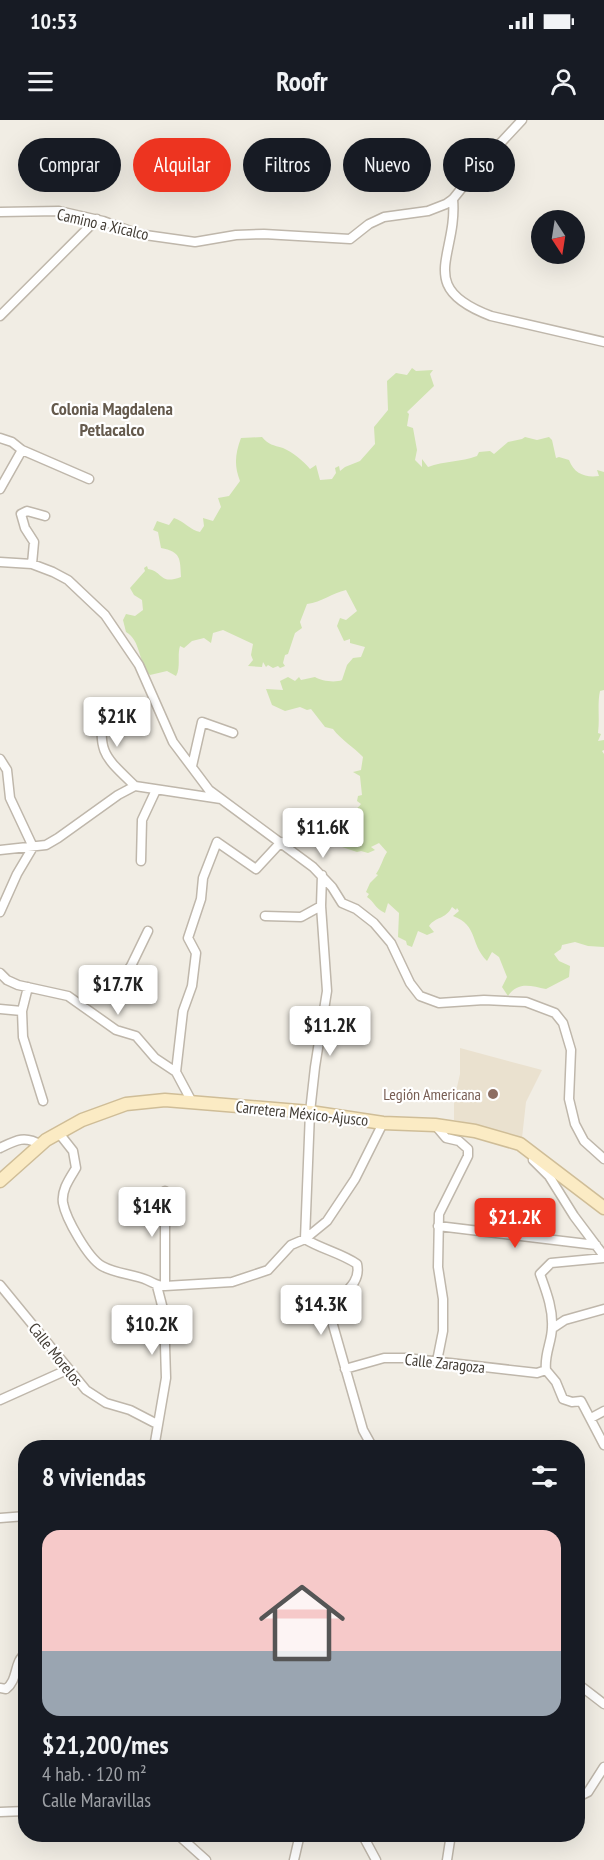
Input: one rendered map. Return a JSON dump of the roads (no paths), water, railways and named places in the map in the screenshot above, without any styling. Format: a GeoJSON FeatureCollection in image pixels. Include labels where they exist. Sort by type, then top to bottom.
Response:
{"type":"FeatureCollection","features":[{"type":"Feature","properties":{"kind":"main road","name":"Carretera México-Ajusco"},"geometry":{"type":"LineString","coordinates":[[0,1181],[58,1132],[82,1120],[126,1104],[145,1101],[192,1102],[310,1112],[383,1123],[435,1125],[475,1131],[520,1144],[604,1208]]}},
{"type":"Feature","properties":{"kind":"street"},"geometry":{"type":"LineString","coordinates":[[522,120],[481,164],[453,200],[454,213],[444,274],[447,284],[468,306],[491,316],[604,342]]}},
{"type":"Feature","properties":{"kind":"street","name":"Camino a Xicalco"},"geometry":{"type":"LineString","coordinates":[[0,212],[59,211],[97,219],[138,234],[195,242],[236,235],[264,234],[350,239],[369,224],[384,217],[428,211],[453,200]]}},
{"type":"Feature","properties":{"kind":"street"},"geometry":{"type":"LineString","coordinates":[[0,316],[97,219]]}},
{"type":"Feature","properties":{"kind":"street"},"geometry":{"type":"LineString","coordinates":[[0,438],[88,479]]}},
{"type":"Feature","properties":{"kind":"street"},"geometry":{"type":"LineString","coordinates":[[0,489],[22,450]]}},
{"type":"Feature","properties":{"kind":"street"},"geometry":{"type":"LineString","coordinates":[[32,564],[34,542],[25,528],[21,514],[27,511],[45,516]]}},
{"type":"Feature","properties":{"kind":"street"},"geometry":{"type":"LineString","coordinates":[[0,562],[32,564],[68,580],[105,615],[139,665],[173,742],[209,790],[322,875],[342,903],[356,909],[374,923],[391,943],[410,983],[420,996],[439,1003],[484,1000],[526,1002],[555,1013],[563,1023],[571,1050],[569,1099],[575,1124],[584,1141],[604,1159]]}},
{"type":"Feature","properties":{"kind":"street"},"geometry":{"type":"LineString","coordinates":[[103,707],[100,738],[104,750],[109,759],[135,786],[221,799]]}},
{"type":"Feature","properties":{"kind":"street"},"geometry":{"type":"LineString","coordinates":[[192,766],[202,722],[233,733]]}},
{"type":"Feature","properties":{"kind":"street"},"geometry":{"type":"LineString","coordinates":[[0,759],[7,770],[10,798],[33,847]]}},
{"type":"Feature","properties":{"kind":"street"},"geometry":{"type":"LineString","coordinates":[[0,850],[46,845],[118,795],[135,786]]}},
{"type":"Feature","properties":{"kind":"street"},"geometry":{"type":"LineString","coordinates":[[141,861],[142,820],[156,790]]}},
{"type":"Feature","properties":{"kind":"street"},"geometry":{"type":"LineString","coordinates":[[176,1072],[183,1011],[192,986],[196,953],[188,938],[201,899],[203,878],[217,842],[256,869],[281,842]]}},
{"type":"Feature","properties":{"kind":"street"},"geometry":{"type":"LineString","coordinates":[[0,912],[17,874],[33,847]]}},
{"type":"Feature","properties":{"kind":"street"},"geometry":{"type":"LineString","coordinates":[[305,1239],[310,1112],[327,991],[321,906],[322,875]]}},
{"type":"Feature","properties":{"kind":"street"},"geometry":{"type":"LineString","coordinates":[[265,916],[301,916],[321,906]]}},
{"type":"Feature","properties":{"kind":"street"},"geometry":{"type":"LineString","coordinates":[[80,1004],[125,974],[148,931]]}},
{"type":"Feature","properties":{"kind":"street"},"geometry":{"type":"LineString","coordinates":[[0,973],[7,980],[68,996],[116,1030],[136,1036],[155,1058],[176,1072],[192,1102]]}},
{"type":"Feature","properties":{"kind":"street"},"geometry":{"type":"LineString","coordinates":[[28,987],[22,1011],[23,1036],[43,1101]]}},
{"type":"Feature","properties":{"kind":"street"},"geometry":{"type":"LineString","coordinates":[[0,1009],[22,1011]]}},
{"type":"Feature","properties":{"kind":"street"},"geometry":{"type":"LineString","coordinates":[[58,1132],[73,1151],[76,1168],[65,1185],[63,1202],[83,1247],[94,1261],[105,1268],[161,1286],[232,1282],[268,1270],[291,1245],[305,1239],[327,1221],[356,1179],[383,1123]]}},
{"type":"Feature","properties":{"kind":"street"},"geometry":{"type":"LineString","coordinates":[[435,1125],[446,1138],[459,1141],[468,1149],[468,1156],[439,1214],[438,1267],[443,1299],[443,1331],[437,1361]]}},
{"type":"Feature","properties":{"kind":"street"},"geometry":{"type":"LineString","coordinates":[[0,1148],[13,1142],[31,1139],[41,1145]]}},
{"type":"Feature","properties":{"kind":"street"},"geometry":{"type":"LineString","coordinates":[[530,1151],[532,1159],[549,1176],[560,1196],[604,1257],[551,1263],[540,1274],[551,1308],[553,1328],[545,1359],[546,1370],[556,1382],[563,1399],[572,1402],[581,1401],[604,1445]]}},
{"type":"Feature","properties":{"kind":"street"},"geometry":{"type":"LineString","coordinates":[[156,1440],[166,1378],[161,1286],[165,1191]]}},
{"type":"Feature","properties":{"kind":"street"},"geometry":{"type":"LineString","coordinates":[[438,1226],[596,1245]]}},
{"type":"Feature","properties":{"kind":"street"},"geometry":{"type":"LineString","coordinates":[[305,1239],[320,1249],[334,1252],[357,1264],[358,1269],[352,1287],[333,1304],[329,1311],[363,1430],[369,1440]]}},
{"type":"Feature","properties":{"kind":"street","name":"Calle Morelos"},"geometry":{"type":"LineString","coordinates":[[0,1285],[86,1390],[106,1403],[130,1410],[157,1424]]}},
{"type":"Feature","properties":{"kind":"street"},"geometry":{"type":"LineString","coordinates":[[553,1328],[565,1320],[604,1309]]}},
{"type":"Feature","properties":{"kind":"street","name":"Calle Zaragoza"},"geometry":{"type":"LineString","coordinates":[[345,1369],[384,1358],[406,1358],[537,1373],[546,1370]]}},
{"type":"Feature","properties":{"kind":"street"},"geometry":{"type":"LineString","coordinates":[[0,1400],[69,1369]]}},
{"type":"Feature","properties":{"kind":"street"},"geometry":{"type":"LineString","coordinates":[[591,1418],[604,1411]]}},
{"type":"Feature","properties":{"kind":"street"},"geometry":{"type":"LineString","coordinates":[[0,1518],[18,1517]]}},
{"type":"Feature","properties":{"kind":"street"},"geometry":{"type":"LineString","coordinates":[[3,1688],[13,1681],[18,1664]]}},
{"type":"Feature","properties":{"kind":"street"},"geometry":{"type":"LineString","coordinates":[[585,1689],[604,1704]]}},
{"type":"Feature","properties":{"kind":"street"},"geometry":{"type":"LineString","coordinates":[[585,1794],[604,1767]]}},
{"type":"Feature","properties":{"kind":"street"},"geometry":{"type":"LineString","coordinates":[[0,1812],[18,1811]]}},
{"type":"Feature","properties":{"kind":"street"},"geometry":{"type":"LineString","coordinates":[[186,1842],[206,1860]]}},
{"type":"Feature","properties":{"kind":"street"},"geometry":{"type":"LineString","coordinates":[[294,1860],[298,1842]]}},
{"type":"Feature","properties":{"kind":"street"},"geometry":{"type":"LineString","coordinates":[[366,1842],[376,1860]]}},
{"type":"Feature","properties":{"kind":"street"},"geometry":{"type":"LineString","coordinates":[[447,1860],[450,1842]]}},
{"type":"Feature","properties":{"kind":"place","name":"Legión Americana"},"geometry":{"type":"Point","coordinates":[493,1094]}},
{"type":"Feature","properties":{"kind":"district","name":"Colonia Magdalena Petlacalco"},"geometry":{"type":"Point","coordinates":[112,419]}}]}
